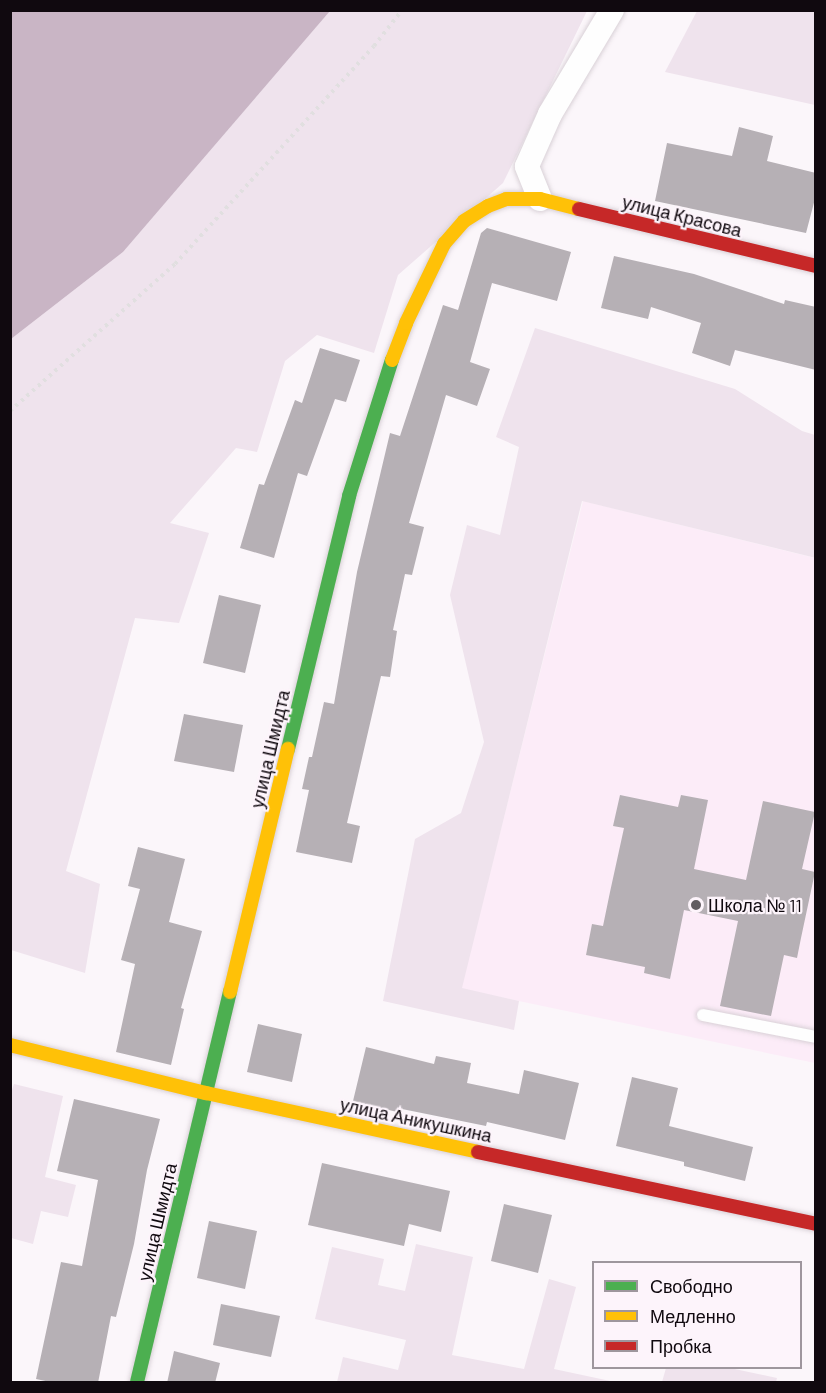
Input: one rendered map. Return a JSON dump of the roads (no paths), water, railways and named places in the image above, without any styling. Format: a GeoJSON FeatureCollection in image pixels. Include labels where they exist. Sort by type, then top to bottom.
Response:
{"type":"FeatureCollection","features":[{"type":"Feature","properties":{"kind":"street"},"geometry":{"type":"LineString","coordinates":[[540,199],[527,166],[550,114],[612,10]]}},
{"type":"Feature","properties":{"kind":"street","name":"улица Красова"},"geometry":{"type":"LineString","coordinates":[[540,199],[683,236],[816,266]]}},
{"type":"Feature","properties":{"kind":"street","name":"улица Шмидта"},"geometry":{"type":"LineString","coordinates":[[137,1383],[349,496],[381,388],[422,288],[444,244],[456,229],[476,213],[499,201],[540,199]]}},
{"type":"Feature","properties":{"kind":"street","name":"улица Аникушкина"},"geometry":{"type":"LineString","coordinates":[[10,1045],[206,1093],[816,1224]]}},
{"type":"Feature","properties":{"kind":"lane"},"geometry":{"type":"LineString","coordinates":[[703,1015],[816,1036]]}},
{"type":"Feature","properties":{"kind":"place","name":"Школа № 11"},"geometry":{"type":"Point","coordinates":[696,905]}}]}
